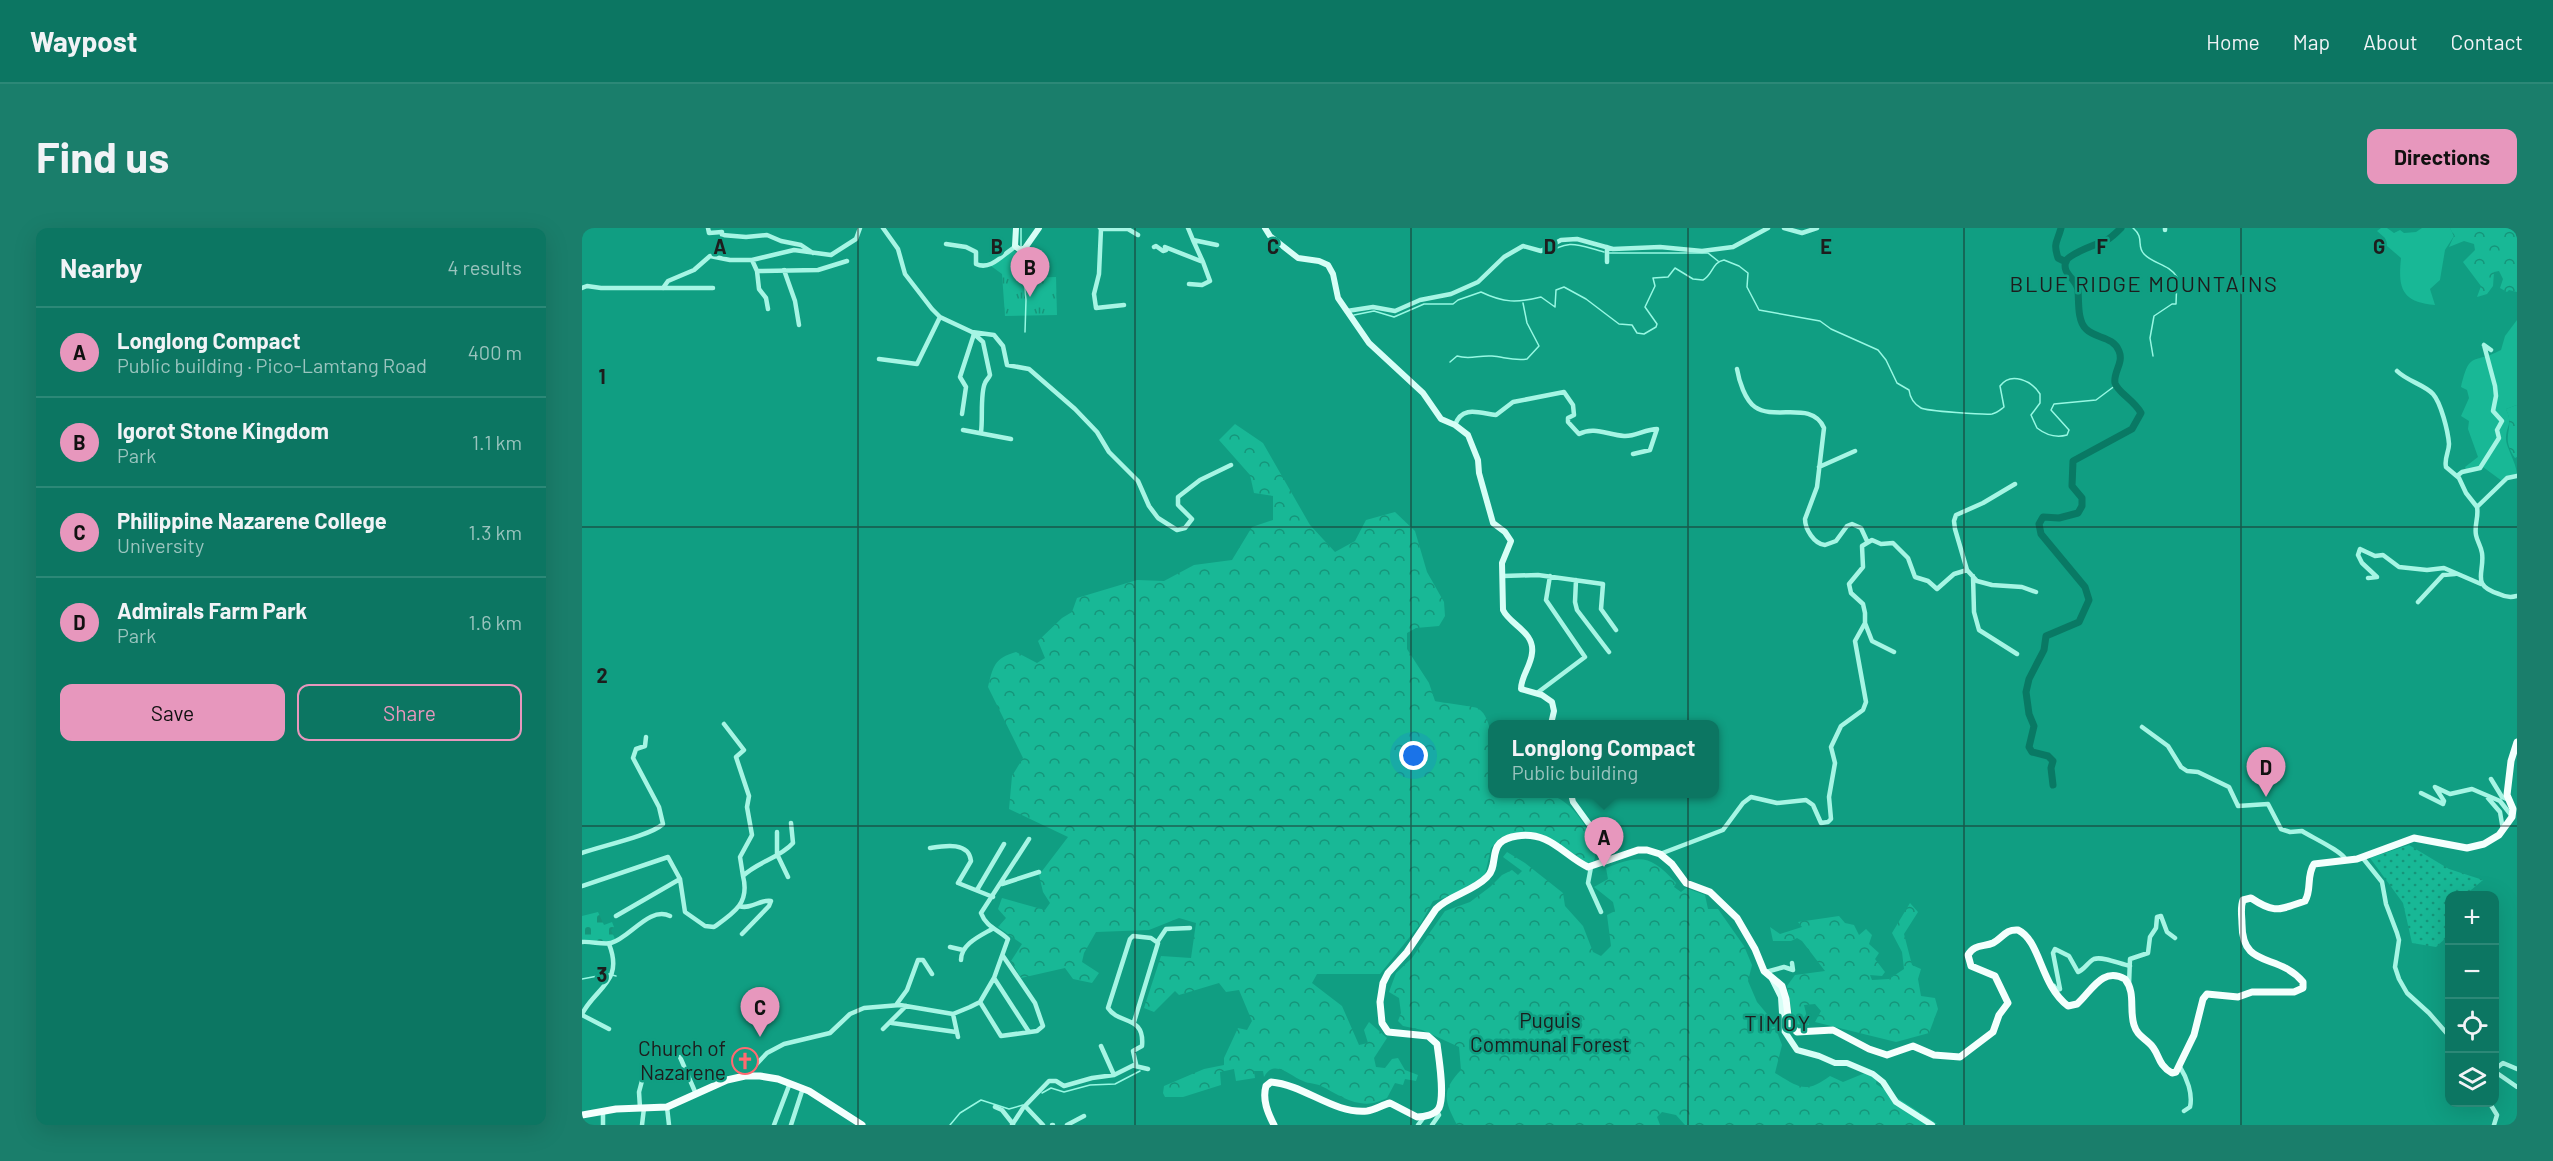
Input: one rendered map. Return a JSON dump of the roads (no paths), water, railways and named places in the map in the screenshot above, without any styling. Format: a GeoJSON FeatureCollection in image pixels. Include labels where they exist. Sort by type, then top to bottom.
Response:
{"type":"FeatureCollection","features":[{"type":"Feature","properties":{"kind":"main road"},"geometry":{"type":"LineString","coordinates":[[1016,228],[1018,250],[1023,249],[1039,228]]}},
{"type":"Feature","properties":{"kind":"main road"},"geometry":{"type":"LineString","coordinates":[[1265,228],[1270,236],[1299,259],[1318,261],[1328,265],[1333,274],[1336,294],[1369,343],[1423,393],[1441,419],[1455,425],[1468,435],[1478,460],[1479,473],[1493,523],[1510,539],[1502,564],[1504,612],[1525,633],[1533,650],[1521,681],[1521,689],[1537,693],[1552,702],[1554,711],[1552,720]]}},
{"type":"Feature","properties":{"kind":"main road"},"geometry":{"type":"LineString","coordinates":[[1768,974],[1782,986],[1785,992],[1789,1024],[1797,1032],[1833,1030],[1869,1049],[1887,1055],[1913,1046],[1931,1054],[1955,1058],[1964,1055],[1971,1046],[1993,1032],[1999,1015],[2008,1003],[1995,976],[1971,966],[1968,959],[1971,950],[1991,944],[2007,931],[2018,930],[2033,946],[2045,979],[2055,995],[2070,1006],[2077,1004],[2093,984],[2104,977],[2122,976],[2129,985],[2133,1000],[2133,1022],[2137,1032],[2152,1046],[2164,1068],[2172,1073],[2180,1067],[2194,1035],[2203,999],[2207,994],[2238,997],[2261,991],[2294,992],[2303,988],[2300,978],[2287,968],[2255,956],[2245,947],[2243,900],[2251,898],[2273,910],[2305,901],[2308,898],[2310,872],[2314,864],[2362,857],[2414,837],[2475,848],[2484,844],[2503,830],[2512,817],[2513,809],[2507,795],[2511,761],[2517,743]]}},
{"type":"Feature","properties":{"kind":"main road"},"geometry":{"type":"LineString","coordinates":[[1572,798],[1594,831],[1603,862]]}},
{"type":"Feature","properties":{"kind":"main road"},"geometry":{"type":"LineString","coordinates":[[1274,1125],[1265,1104],[1264,1093],[1266,1086],[1271,1082],[1322,1098],[1343,1109],[1366,1111],[1390,1103],[1411,1116],[1424,1117],[1437,1111],[1440,1082],[1437,1044],[1428,1036],[1392,1033],[1385,1030],[1380,1002],[1383,983],[1388,973],[1407,952],[1442,904],[1471,890],[1490,874],[1496,849],[1505,839],[1522,835],[1538,836],[1568,852],[1585,866],[1591,867],[1638,850],[1660,854],[1686,883],[1710,892],[1743,926],[1781,997],[1783,1029],[1797,1050],[1835,1063],[1847,1063],[1873,1074],[1883,1082],[1896,1102],[1932,1125]]}},
{"type":"Feature","properties":{"kind":"main road"},"geometry":{"type":"LineString","coordinates":[[582,1115],[667,1107],[727,1080],[746,1076],[768,1077],[803,1088],[823,1098],[862,1125]]}},
{"type":"Feature","properties":{"kind":"street"},"geometry":{"type":"LineString","coordinates":[[708,228],[709,233],[722,232],[722,235],[746,237],[766,235],[781,241],[801,244],[813,253]]}},
{"type":"Feature","properties":{"kind":"street"},"geometry":{"type":"LineString","coordinates":[[663,288],[668,281],[694,270],[710,256],[730,260],[753,260],[794,250],[835,254],[856,238],[860,228]]}},
{"type":"Feature","properties":{"kind":"street"},"geometry":{"type":"LineString","coordinates":[[883,228],[897,246],[905,274],[940,317],[973,333],[983,342],[990,375],[984,384],[980,416],[983,423],[981,432]]}},
{"type":"Feature","properties":{"kind":"street"},"geometry":{"type":"LineString","coordinates":[[1124,305],[1096,308],[1094,294],[1099,274],[1101,228],[1128,229],[1138,235]]}},
{"type":"Feature","properties":{"kind":"street"},"geometry":{"type":"LineString","coordinates":[[1188,228],[1210,281],[1206,285],[1189,284]]}},
{"type":"Feature","properties":{"kind":"street"},"geometry":{"type":"LineString","coordinates":[[1347,311],[1373,307],[1395,312],[1420,300],[1451,294],[1478,282],[1504,256],[1518,247],[1526,246],[1541,251],[1561,240],[1577,238],[1606,251],[1660,247],[1702,251],[1728,248],[1768,228]]}},
{"type":"Feature","properties":{"kind":"street"},"geometry":{"type":"LineString","coordinates":[[1784,228],[1802,233],[1817,228]]}},
{"type":"Feature","properties":{"kind":"street"},"geometry":{"type":"LineString","coordinates":[[1193,240],[1217,245]]}},
{"type":"Feature","properties":{"kind":"street"},"geometry":{"type":"LineString","coordinates":[[946,244],[966,247],[976,252],[976,264],[980,266],[995,262],[1016,247]]}},
{"type":"Feature","properties":{"kind":"street"},"geometry":{"type":"LineString","coordinates":[[1154,247],[1163,251],[1166,250],[1165,247],[1203,261]]}},
{"type":"Feature","properties":{"kind":"street"},"geometry":{"type":"LineString","coordinates":[[1606,251],[1607,262]]}},
{"type":"Feature","properties":{"kind":"street"},"geometry":{"type":"LineString","coordinates":[[753,260],[759,290],[766,298],[768,309]]}},
{"type":"Feature","properties":{"kind":"street"},"geometry":{"type":"LineString","coordinates":[[757,271],[827,269],[846,261]]}},
{"type":"Feature","properties":{"kind":"street"},"geometry":{"type":"LineString","coordinates":[[784,270],[795,301],[799,325]]}},
{"type":"Feature","properties":{"kind":"street"},"geometry":{"type":"LineString","coordinates":[[582,288],[587,286],[713,288]]}},
{"type":"Feature","properties":{"kind":"street"},"geometry":{"type":"LineString","coordinates":[[879,359],[917,364],[940,317]]}},
{"type":"Feature","properties":{"kind":"street"},"geometry":{"type":"LineString","coordinates":[[962,414],[966,387],[960,377],[973,333]]}},
{"type":"Feature","properties":{"kind":"street"},"geometry":{"type":"LineString","coordinates":[[973,333],[994,335],[1003,346],[1007,365],[1029,369],[1075,409],[1096,432],[1109,452],[1138,481],[1152,512],[1173,528],[1185,528],[1192,519],[1177,502],[1178,497],[1200,480],[1231,465]]}},
{"type":"Feature","properties":{"kind":"street"},"geometry":{"type":"LineString","coordinates":[[2457,476],[2462,472],[2480,468],[2499,438],[2497,430],[2502,421],[2493,411],[2495,386],[2484,345],[2491,350]]}},
{"type":"Feature","properties":{"kind":"street"},"geometry":{"type":"LineString","coordinates":[[1737,369],[1742,387],[1754,407],[1765,411],[1809,414],[1822,422],[1824,428],[1815,497],[1805,519],[1805,524],[1817,543],[1836,541],[1850,525],[1861,528],[1866,541]]}},
{"type":"Feature","properties":{"kind":"street"},"geometry":{"type":"LineString","coordinates":[[2397,371],[2406,380],[2434,394],[2448,434],[2446,467],[2457,476],[2477,507],[2476,536],[2482,552],[2481,584]]}},
{"type":"Feature","properties":{"kind":"street"},"geometry":{"type":"LineString","coordinates":[[1455,425],[1460,416],[1471,411],[1496,415],[1513,402],[1564,392],[1574,408],[1574,415],[1568,418],[1568,422],[1579,434],[1586,429],[1605,430],[1613,436],[1624,436],[1657,429],[1650,450],[1633,454]]}},
{"type":"Feature","properties":{"kind":"street"},"geometry":{"type":"LineString","coordinates":[[963,430],[1011,439]]}},
{"type":"Feature","properties":{"kind":"street"},"geometry":{"type":"LineString","coordinates":[[1819,467],[1855,451]]}},
{"type":"Feature","properties":{"kind":"street"},"geometry":{"type":"LineString","coordinates":[[2477,507],[2507,478],[2517,476]]}},
{"type":"Feature","properties":{"kind":"street"},"geometry":{"type":"LineString","coordinates":[[2015,484],[1955,517],[1955,529],[1967,570],[1982,584],[2022,587],[2036,592]]}},
{"type":"Feature","properties":{"kind":"street"},"geometry":{"type":"LineString","coordinates":[[1866,541],[1895,545],[1912,564],[1915,577],[1928,581],[1937,590],[1954,574],[1967,570]]}},
{"type":"Feature","properties":{"kind":"street"},"geometry":{"type":"LineString","coordinates":[[1866,541],[1861,548],[1863,567],[1849,584],[1851,593],[1864,608],[1865,623],[1872,641],[1894,652]]}},
{"type":"Feature","properties":{"kind":"street"},"geometry":{"type":"LineString","coordinates":[[2368,578],[2378,578],[2360,561],[2358,555],[2360,549],[2375,556],[2383,555],[2399,567],[2415,567],[2424,570],[2444,568],[2498,594],[2509,597],[2517,596]]}},
{"type":"Feature","properties":{"kind":"street"},"geometry":{"type":"LineString","coordinates":[[2418,602],[2443,575],[2455,574]]}},
{"type":"Feature","properties":{"kind":"street"},"geometry":{"type":"LineString","coordinates":[[1503,576],[1550,576],[1603,584],[1601,607],[1616,630]]}},
{"type":"Feature","properties":{"kind":"street"},"geometry":{"type":"LineString","coordinates":[[1537,693],[1585,657],[1546,600],[1550,576]]}},
{"type":"Feature","properties":{"kind":"street"},"geometry":{"type":"LineString","coordinates":[[1973,576],[1975,617],[1979,630],[2017,654]]}},
{"type":"Feature","properties":{"kind":"street"},"geometry":{"type":"LineString","coordinates":[[1576,580],[1577,610],[1609,652]]}},
{"type":"Feature","properties":{"kind":"street"},"geometry":{"type":"LineString","coordinates":[[1660,854],[1723,830],[1743,803],[1751,797],[1778,803],[1806,800],[1813,805],[1821,823],[1831,819],[1829,797],[1835,768],[1831,747],[1841,726],[1863,710],[1866,702],[1855,641],[1865,623]]}},
{"type":"Feature","properties":{"kind":"street"},"geometry":{"type":"LineString","coordinates":[[582,886],[668,856],[680,879],[685,912],[705,926],[716,926],[739,906],[746,894],[740,857],[752,835],[747,807],[749,796],[736,757],[744,751],[744,747],[724,724]]}},
{"type":"Feature","properties":{"kind":"street"},"geometry":{"type":"LineString","coordinates":[[2142,727],[2168,746],[2181,767],[2187,771],[2198,772],[2229,787],[2238,806],[2268,804],[2281,829],[2290,832],[2302,831],[2334,848],[2344,855],[2346,860]]}},
{"type":"Feature","properties":{"kind":"street"},"geometry":{"type":"LineString","coordinates":[[582,853],[620,842],[663,824],[659,807],[633,758],[636,749],[645,746],[646,737]]}},
{"type":"Feature","properties":{"kind":"street"},"geometry":{"type":"LineString","coordinates":[[2491,779],[2502,797],[2509,800]]}},
{"type":"Feature","properties":{"kind":"street"},"geometry":{"type":"LineString","coordinates":[[2421,793],[2442,804],[2444,801],[2435,787],[2450,794],[2468,789],[2500,801],[2512,817]]}},
{"type":"Feature","properties":{"kind":"street"},"geometry":{"type":"LineString","coordinates":[[2485,795],[2497,807],[2503,830]]}},
{"type":"Feature","properties":{"kind":"street"},"geometry":{"type":"LineString","coordinates":[[743,876],[785,851],[792,843],[791,822]]}},
{"type":"Feature","properties":{"kind":"street"},"geometry":{"type":"LineString","coordinates":[[777,832],[777,854],[789,877]]}},
{"type":"Feature","properties":{"kind":"street"},"geometry":{"type":"LineString","coordinates":[[746,1076],[767,1053],[784,1044],[830,1033],[850,1014],[864,1008],[896,1005],[953,1014],[980,1002],[1003,956],[1007,936],[992,929],[981,914],[1029,839]]}},
{"type":"Feature","properties":{"kind":"street"},"geometry":{"type":"LineString","coordinates":[[977,890],[1004,844]]}},
{"type":"Feature","properties":{"kind":"street"},"geometry":{"type":"LineString","coordinates":[[930,848],[948,845],[959,847],[968,853],[971,861],[958,883],[993,897]]}},
{"type":"Feature","properties":{"kind":"street"},"geometry":{"type":"LineString","coordinates":[[2362,857],[2382,882],[2386,904],[2399,940],[2396,967],[2398,979],[2407,993],[2445,1031]]}},
{"type":"Feature","properties":{"kind":"street"},"geometry":{"type":"LineString","coordinates":[[1591,867],[1588,883],[1601,912]]}},
{"type":"Feature","properties":{"kind":"street"},"geometry":{"type":"LineString","coordinates":[[1001,885],[1039,872]]}},
{"type":"Feature","properties":{"kind":"street"},"geometry":{"type":"LineString","coordinates":[[616,916],[680,879]]}},
{"type":"Feature","properties":{"kind":"street"},"geometry":{"type":"LineString","coordinates":[[739,906],[748,907],[771,901],[742,934]]}},
{"type":"Feature","properties":{"kind":"street"},"geometry":{"type":"LineString","coordinates":[[582,942],[609,944],[655,915],[670,916]]}},
{"type":"Feature","properties":{"kind":"street"},"geometry":{"type":"LineString","coordinates":[[2129,985],[2133,957],[2148,953],[2150,937],[2156,927],[2157,917],[2161,916],[2167,932],[2175,938]]}},
{"type":"Feature","properties":{"kind":"street"},"geometry":{"type":"LineString","coordinates":[[1134,1022],[1158,941],[1166,929],[1190,928]]}},
{"type":"Feature","properties":{"kind":"street"},"geometry":{"type":"LineString","coordinates":[[961,960],[963,950],[969,943],[992,929]]}},
{"type":"Feature","properties":{"kind":"street"},"geometry":{"type":"LineString","coordinates":[[1135,1066],[1133,1051],[1142,1046],[1143,1037],[1134,1022],[1112,1014],[1108,1008],[1131,937],[1151,938],[1158,941]]}},
{"type":"Feature","properties":{"kind":"street"},"geometry":{"type":"LineString","coordinates":[[609,944],[615,959],[605,987],[582,1014],[609,1029]]}},
{"type":"Feature","properties":{"kind":"street"},"geometry":{"type":"LineString","coordinates":[[950,947],[963,950]]}},
{"type":"Feature","properties":{"kind":"street"},"geometry":{"type":"LineString","coordinates":[[2045,979],[2051,981],[2057,990],[2060,989],[2054,953],[2057,949],[2069,956],[2078,972],[2081,972],[2092,960],[2098,959],[2130,966]]}},
{"type":"Feature","properties":{"kind":"street"},"geometry":{"type":"LineString","coordinates":[[980,1002],[1001,1036],[1041,1029],[1043,1021],[1029,993],[1003,956]]}},
{"type":"Feature","properties":{"kind":"street"},"geometry":{"type":"LineString","coordinates":[[896,1005],[907,990],[918,960],[923,960],[932,974]]}},
{"type":"Feature","properties":{"kind":"street"},"geometry":{"type":"LineString","coordinates":[[1768,974],[1784,967],[1792,970],[1792,963]]}},
{"type":"Feature","properties":{"kind":"street"},"geometry":{"type":"LineString","coordinates":[[994,978],[1029,1032]]}},
{"type":"Feature","properties":{"kind":"street"},"geometry":{"type":"LineString","coordinates":[[883,1029],[892,1023],[906,1006]]}},
{"type":"Feature","properties":{"kind":"street"},"geometry":{"type":"LineString","coordinates":[[892,1023],[957,1035],[953,1014]]}},
{"type":"Feature","properties":{"kind":"street"},"geometry":{"type":"LineString","coordinates":[[1101,1046],[1114,1075]]}},
{"type":"Feature","properties":{"kind":"street"},"geometry":{"type":"LineString","coordinates":[[680,1057],[696,1094]]}},
{"type":"Feature","properties":{"kind":"street"},"geometry":{"type":"LineString","coordinates":[[2499,1066],[2503,1063],[2517,1069]]}},
{"type":"Feature","properties":{"kind":"street"},"geometry":{"type":"LineString","coordinates":[[994,1107],[1002,1110],[1012,1124],[1025,1106],[1050,1081],[1056,1081],[1064,1086],[1114,1075],[1135,1066],[1148,1069]]}},
{"type":"Feature","properties":{"kind":"street"},"geometry":{"type":"LineString","coordinates":[[2180,1067],[2186,1077],[2191,1099],[2190,1107],[2184,1111]]}},
{"type":"Feature","properties":{"kind":"street"},"geometry":{"type":"LineString","coordinates":[[2499,1073],[2517,1087]]}},
{"type":"Feature","properties":{"kind":"street"},"geometry":{"type":"LineString","coordinates":[[642,1125],[639,1092],[643,1077]]}},
{"type":"Feature","properties":{"kind":"street"},"geometry":{"type":"LineString","coordinates":[[774,1125],[790,1083]]}},
{"type":"Feature","properties":{"kind":"street"},"geometry":{"type":"LineString","coordinates":[[791,1125],[803,1088]]}},
{"type":"Feature","properties":{"kind":"street"},"geometry":{"type":"LineString","coordinates":[[1025,1106],[1043,1125]]}},
{"type":"Feature","properties":{"kind":"street"},"geometry":{"type":"LineString","coordinates":[[667,1107],[670,1125]]}},
{"type":"Feature","properties":{"kind":"street"},"geometry":{"type":"LineString","coordinates":[[2492,1107],[2497,1116],[2494,1125]]}},
{"type":"Feature","properties":{"kind":"street"},"geometry":{"type":"LineString","coordinates":[[1432,1125],[1439,1115],[1437,1111]]}},
{"type":"Feature","properties":{"kind":"street"},"geometry":{"type":"LineString","coordinates":[[603,1112],[603,1125]]}},
{"type":"Feature","properties":{"kind":"street"},"geometry":{"type":"LineString","coordinates":[[1070,1124],[1084,1116]]}},
{"type":"Feature","properties":{"kind":"street"},"geometry":{"type":"LineString","coordinates":[[1418,1125],[1424,1117]]}},
{"type":"Feature","properties":{"kind":"waterway"},"geometry":{"type":"LineString","coordinates":[[1021,228],[1021,246]]}},
{"type":"Feature","properties":{"kind":"waterway"},"geometry":{"type":"LineString","coordinates":[[2061,228],[2056,249],[2058,258],[2066,262]]}},
{"type":"Feature","properties":{"kind":"waterway"},"geometry":{"type":"LineString","coordinates":[[2053,785],[2051,768],[2053,761],[2048,756],[2032,752],[2029,747],[2034,726],[2029,714],[2026,692],[2029,679],[2044,650],[2046,636],[2079,622],[2089,600],[2085,587],[2041,534],[2039,524],[2043,517],[2059,518],[2078,513],[2082,506],[2082,498],[2072,486],[2073,461],[2132,429],[2141,413],[2116,386],[2115,375],[2120,360],[2116,346],[2109,340],[2090,332],[2083,325],[2077,286],[2067,273],[2065,266],[2066,261],[2073,255],[2107,240],[2121,228]]}},
{"type":"Feature","properties":{"kind":"waterway"},"geometry":{"type":"LineString","coordinates":[[2133,228],[2139,235],[2144,254],[2170,269],[2177,277],[2176,304],[2172,304],[2154,316],[2150,338],[2153,356]]}},
{"type":"Feature","properties":{"kind":"waterway"},"geometry":{"type":"LineString","coordinates":[[1546,255],[1561,246],[1575,244],[1604,252]]}},
{"type":"Feature","properties":{"kind":"waterway"},"geometry":{"type":"LineString","coordinates":[[1609,253],[1708,253],[1718,261]]}},
{"type":"Feature","properties":{"kind":"waterway"},"geometry":{"type":"LineString","coordinates":[[1022,254],[1026,300],[1025,332]]}},
{"type":"Feature","properties":{"kind":"waterway"},"geometry":{"type":"LineString","coordinates":[[1354,315],[1374,311],[1394,317],[1424,304],[1453,304],[1481,292],[1511,301],[1541,297],[1555,307],[1556,290],[1564,287],[1586,299],[1619,324],[1632,325],[1637,333],[1644,334],[1657,324],[1645,307],[1655,286],[1653,278],[1668,277],[1675,268],[1693,279],[1703,280],[1717,263],[1724,260],[1739,266],[1748,273],[1747,287],[1759,310],[1820,321],[1831,329],[1878,350],[1886,360],[1897,383],[1909,390],[1910,396],[1921,408],[1994,414],[2004,407],[2000,386],[2010,379],[2021,379],[2032,385],[2040,394],[2040,403],[2031,415],[2037,428],[2051,435],[2063,436],[2067,435],[2069,430],[2051,410],[2054,404],[2096,400],[2116,385]]}},
{"type":"Feature","properties":{"kind":"waterway"},"geometry":{"type":"LineString","coordinates":[[1450,362],[1457,356],[1527,359],[1539,346],[1527,323],[1523,303]]}},
{"type":"Feature","properties":{"kind":"waterway"},"geometry":{"type":"LineString","coordinates":[[582,979],[608,974],[616,976]]}},
{"type":"Feature","properties":{"kind":"waterway"},"geometry":{"type":"LineString","coordinates":[[1042,1093],[1051,1088],[1064,1092],[1090,1085],[1115,1084],[1140,1071]]}},
{"type":"Feature","properties":{"kind":"waterway"},"geometry":{"type":"LineString","coordinates":[[950,1125],[960,1113],[981,1100],[1009,1109],[1023,1105]]}},
{"type":"Feature","properties":{"kind":"place","name":"Igorot Stone Kingdom"},"geometry":{"type":"Point","coordinates":[1030,297]}},
{"type":"Feature","properties":{"kind":"place","name":"Admirals Farm Park"},"geometry":{"type":"Point","coordinates":[2266,797]}},
{"type":"Feature","properties":{"kind":"place","name":"Longlong Compact"},"geometry":{"type":"Point","coordinates":[1604,867]}},
{"type":"Feature","properties":{"kind":"place","name":"Philippine Nazarene College"},"geometry":{"type":"Point","coordinates":[760,1037]}},
{"type":"Feature","properties":{"kind":"place","name":"Church of Nazarene"},"geometry":{"type":"Point","coordinates":[745,1061]}},
{"type":"Feature","properties":{"kind":"district","name":"BLUE RIDGE MOUNTAINS"},"geometry":{"type":"Point","coordinates":[2144,284]}},
{"type":"Feature","properties":{"kind":"district","name":"TIMOY"},"geometry":{"type":"Point","coordinates":[1778,1023]}},
{"type":"Feature","properties":{"kind":"park label","name":"Puguis Communal Forest"},"geometry":{"type":"Point","coordinates":[1550,1033]}}]}
